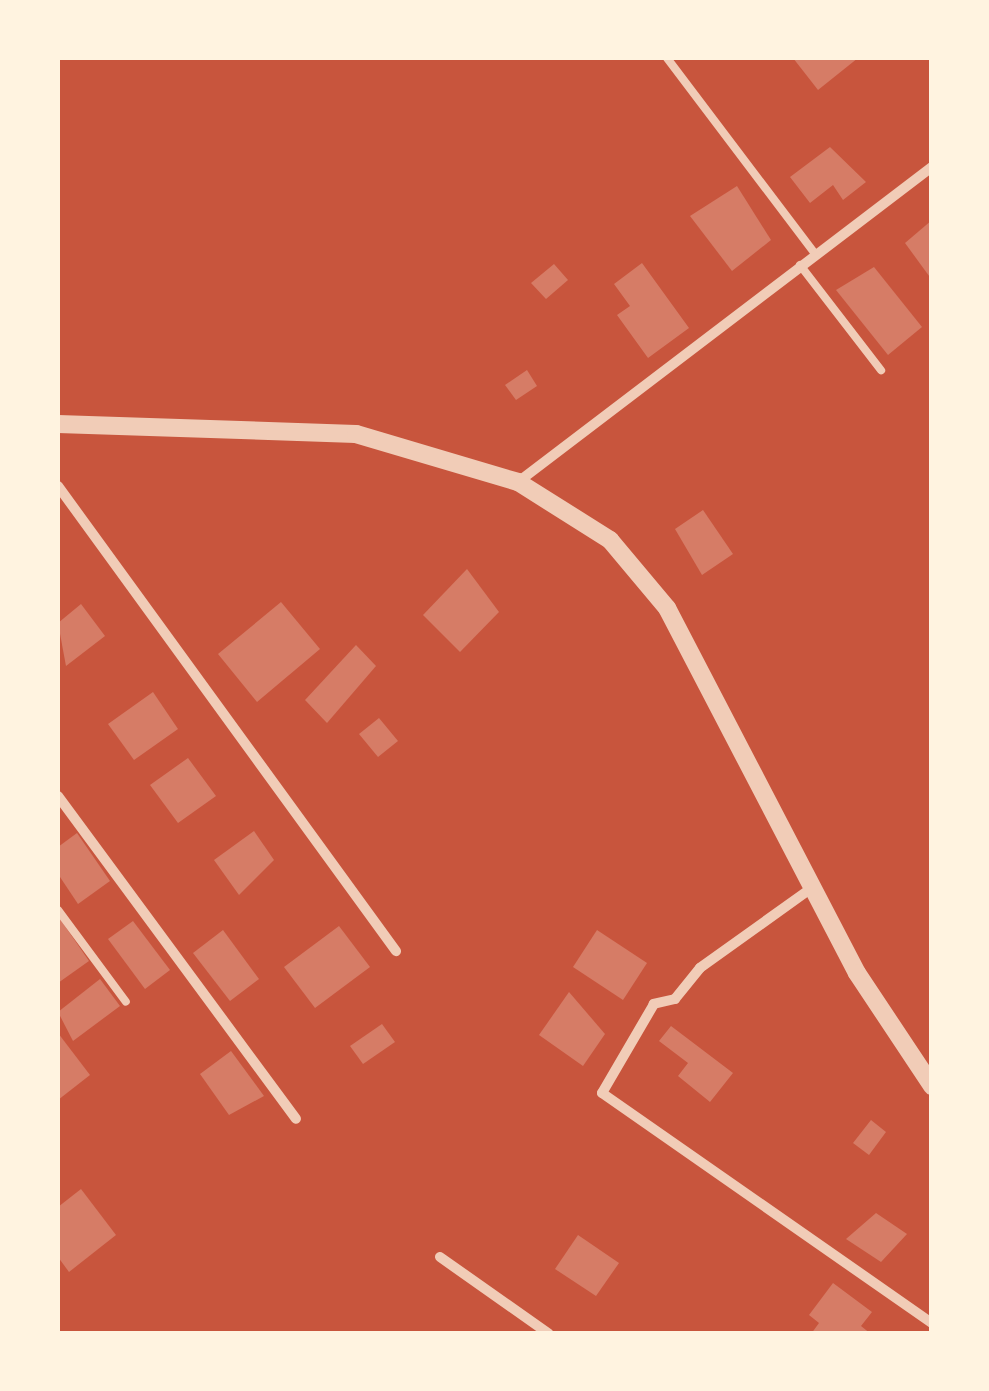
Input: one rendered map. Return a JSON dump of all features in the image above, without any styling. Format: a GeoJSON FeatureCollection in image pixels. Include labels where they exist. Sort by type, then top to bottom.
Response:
{"type":"FeatureCollection","features":[{"type":"Feature","properties":{"kind":"street"},"geometry":{"type":"LineString","coordinates":[[518,482],[932,166]]}},
{"type":"Feature","properties":{"kind":"street"},"geometry":{"type":"LineString","coordinates":[[58,424],[332,430],[518,482],[641,570],[878,1010],[932,1086]]}},
{"type":"Feature","properties":{"kind":"street"},"geometry":{"type":"LineString","coordinates":[[58,486],[396,950]]}},
{"type":"Feature","properties":{"kind":"street"},"geometry":{"type":"LineString","coordinates":[[58,796],[296,1119]]}},
{"type":"Feature","properties":{"kind":"street"},"geometry":{"type":"LineString","coordinates":[[813,887],[700,968],[676,999],[654,1004],[602,1093],[932,1322]]}},
{"type":"Feature","properties":{"kind":"street"},"geometry":{"type":"LineString","coordinates":[[440,1257],[549,1334]]}},
{"type":"Feature","properties":{"kind":"lane"},"geometry":{"type":"LineString","coordinates":[[667,58],[815,254]]}},
{"type":"Feature","properties":{"kind":"lane"},"geometry":{"type":"LineString","coordinates":[[800,265],[881,370]]}},
{"type":"Feature","properties":{"kind":"lane"},"geometry":{"type":"LineString","coordinates":[[58,910],[126,1002]]}},
{"type":"Feature","properties":{"kind":"building"},"geometry":{"type":"Polygon","coordinates":[[[793,58],[858,58],[818,90],[793,58]]]}},
{"type":"Feature","properties":{"kind":"building"},"geometry":{"type":"Polygon","coordinates":[[[830,147],[866,182],[843,200],[833,185],[810,203],[790,177],[830,147]]]}},
{"type":"Feature","properties":{"kind":"building"},"geometry":{"type":"Polygon","coordinates":[[[737,186],[771,240],[732,271],[690,216],[737,186]]]}},
{"type":"Feature","properties":{"kind":"building"},"geometry":{"type":"Polygon","coordinates":[[[932,220],[932,280],[905,243],[932,220]]]}},
{"type":"Feature","properties":{"kind":"building"},"geometry":{"type":"Polygon","coordinates":[[[642,263],[689,328],[648,358],[617,315],[630,306],[614,284],[642,263]]]}},
{"type":"Feature","properties":{"kind":"building"},"geometry":{"type":"Polygon","coordinates":[[[554,264],[568,280],[546,299],[531,283],[554,264]]]}},
{"type":"Feature","properties":{"kind":"building"},"geometry":{"type":"Polygon","coordinates":[[[874,267],[922,327],[888,355],[836,290],[874,267]]]}},
{"type":"Feature","properties":{"kind":"building"},"geometry":{"type":"Polygon","coordinates":[[[527,370],[537,386],[516,400],[505,385],[527,370]]]}},
{"type":"Feature","properties":{"kind":"building"},"geometry":{"type":"Polygon","coordinates":[[[703,510],[733,554],[702,575],[675,529],[703,510]]]}},
{"type":"Feature","properties":{"kind":"building"},"geometry":{"type":"Polygon","coordinates":[[[467,569],[499,612],[460,652],[423,615],[467,569]]]}},
{"type":"Feature","properties":{"kind":"building"},"geometry":{"type":"Polygon","coordinates":[[[281,602],[320,649],[257,702],[218,654],[281,602]]]}},
{"type":"Feature","properties":{"kind":"building"},"geometry":{"type":"Polygon","coordinates":[[[81,604],[105,636],[66,666],[58,623],[81,604]]]}},
{"type":"Feature","properties":{"kind":"building"},"geometry":{"type":"Polygon","coordinates":[[[356,645],[376,666],[327,723],[305,700],[356,645]]]}},
{"type":"Feature","properties":{"kind":"building"},"geometry":{"type":"Polygon","coordinates":[[[153,692],[178,729],[134,760],[108,724],[153,692]]]}},
{"type":"Feature","properties":{"kind":"building"},"geometry":{"type":"Polygon","coordinates":[[[379,718],[398,741],[378,757],[359,734],[379,718]]]}},
{"type":"Feature","properties":{"kind":"building"},"geometry":{"type":"Polygon","coordinates":[[[188,758],[216,796],[178,823],[150,785],[188,758]]]}},
{"type":"Feature","properties":{"kind":"building"},"geometry":{"type":"Polygon","coordinates":[[[254,831],[274,860],[239,895],[214,860],[254,831]]]}},
{"type":"Feature","properties":{"kind":"building"},"geometry":{"type":"Polygon","coordinates":[[[77,833],[110,881],[78,904],[58,874],[58,847],[77,833]]]}},
{"type":"Feature","properties":{"kind":"building"},"geometry":{"type":"Polygon","coordinates":[[[58,916],[89,961],[58,983],[58,916]]]}},
{"type":"Feature","properties":{"kind":"building"},"geometry":{"type":"Polygon","coordinates":[[[133,921],[170,970],[145,989],[108,939],[133,921]]]}},
{"type":"Feature","properties":{"kind":"building"},"geometry":{"type":"Polygon","coordinates":[[[339,926],[370,967],[315,1008],[284,967],[339,926]]]}},
{"type":"Feature","properties":{"kind":"building"},"geometry":{"type":"Polygon","coordinates":[[[223,930],[259,979],[230,1001],[193,953],[223,930]]]}},
{"type":"Feature","properties":{"kind":"building"},"geometry":{"type":"Polygon","coordinates":[[[597,930],[647,963],[623,1000],[573,967],[597,930]]]}},
{"type":"Feature","properties":{"kind":"building"},"geometry":{"type":"Polygon","coordinates":[[[100,979],[120,1006],[73,1041],[58,1012],[100,979]]]}},
{"type":"Feature","properties":{"kind":"building"},"geometry":{"type":"Polygon","coordinates":[[[569,992],[605,1034],[583,1066],[539,1035],[569,992]]]}},
{"type":"Feature","properties":{"kind":"building"},"geometry":{"type":"Polygon","coordinates":[[[382,1024],[395,1042],[363,1064],[350,1046],[382,1024]]]}},
{"type":"Feature","properties":{"kind":"building"},"geometry":{"type":"Polygon","coordinates":[[[671,1026],[733,1073],[710,1102],[678,1076],[688,1063],[659,1041],[671,1026]]]}},
{"type":"Feature","properties":{"kind":"building"},"geometry":{"type":"Polygon","coordinates":[[[58,1033],[90,1075],[58,1100],[58,1033]]]}},
{"type":"Feature","properties":{"kind":"building"},"geometry":{"type":"Polygon","coordinates":[[[231,1051],[264,1096],[229,1115],[200,1074],[231,1051]]]}},
{"type":"Feature","properties":{"kind":"building"},"geometry":{"type":"Polygon","coordinates":[[[871,1120],[886,1132],[869,1155],[853,1143],[871,1120]]]}},
{"type":"Feature","properties":{"kind":"building"},"geometry":{"type":"Polygon","coordinates":[[[81,1189],[116,1235],[69,1272],[58,1257],[58,1207],[81,1189]]]}},
{"type":"Feature","properties":{"kind":"building"},"geometry":{"type":"Polygon","coordinates":[[[876,1213],[907,1234],[881,1262],[846,1239],[876,1213]]]}},
{"type":"Feature","properties":{"kind":"building"},"geometry":{"type":"Polygon","coordinates":[[[578,1235],[619,1263],[596,1296],[555,1269],[578,1235]]]}},
{"type":"Feature","properties":{"kind":"building"},"geometry":{"type":"Polygon","coordinates":[[[833,1283],[872,1312],[861,1326],[871,1334],[811,1334],[819,1323],[809,1315],[833,1283]]]}}]}
